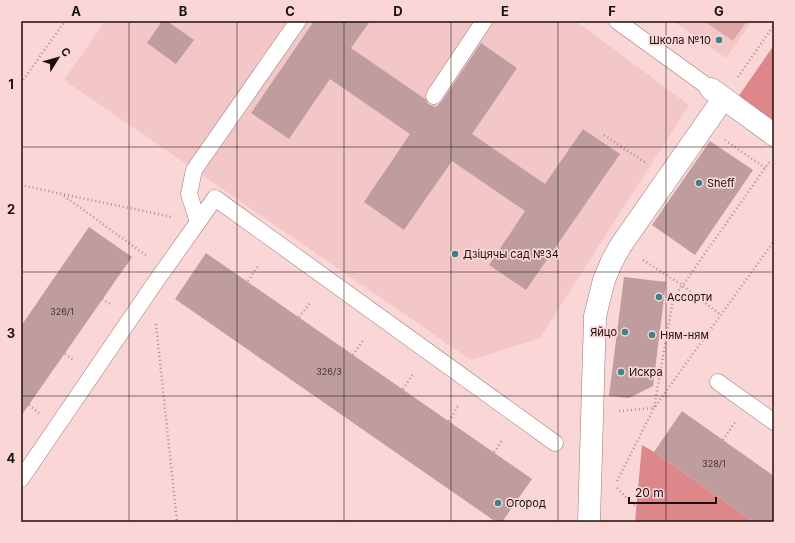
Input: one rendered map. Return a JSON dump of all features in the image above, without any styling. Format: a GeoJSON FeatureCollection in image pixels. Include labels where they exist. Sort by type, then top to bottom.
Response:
{"type":"FeatureCollection","features":[{"type":"Feature","properties":{"kind":"street"},"geometry":{"type":"LineString","coordinates":[[589,522],[595,316],[604,280],[612,261],[621,245],[705,126],[717,94],[774,135]]}},
{"type":"Feature","properties":{"kind":"lane"},"geometry":{"type":"LineString","coordinates":[[198,222],[189,194],[194,170],[298,21]]}},
{"type":"Feature","properties":{"kind":"lane"},"geometry":{"type":"LineString","coordinates":[[434,96],[484,21]]}},
{"type":"Feature","properties":{"kind":"lane"},"geometry":{"type":"LineString","coordinates":[[617,21],[717,94]]}},
{"type":"Feature","properties":{"kind":"lane"},"geometry":{"type":"LineString","coordinates":[[21,479],[152,287],[215,198],[555,443]]}},
{"type":"Feature","properties":{"kind":"lane"},"geometry":{"type":"LineString","coordinates":[[718,382],[774,422]]}},
{"type":"Feature","properties":{"kind":"path"},"geometry":{"type":"LineString","coordinates":[[21,83],[65,21]]}},
{"type":"Feature","properties":{"kind":"path"},"geometry":{"type":"LineString","coordinates":[[717,94],[774,25]]}},
{"type":"Feature","properties":{"kind":"path"},"geometry":{"type":"LineString","coordinates":[[705,126],[765,168]]}},
{"type":"Feature","properties":{"kind":"path"},"geometry":{"type":"LineString","coordinates":[[604,135],[668,179]]}},
{"type":"Feature","properties":{"kind":"path"},"geometry":{"type":"LineString","coordinates":[[654,408],[673,299],[774,156]]}},
{"type":"Feature","properties":{"kind":"path"},"geometry":{"type":"LineString","coordinates":[[21,185],[198,222]]}},
{"type":"Feature","properties":{"kind":"path"},"geometry":{"type":"LineString","coordinates":[[62,194],[154,261],[152,287],[177,522]]}},
{"type":"Feature","properties":{"kind":"path"},"geometry":{"type":"LineString","coordinates":[[615,486],[654,408],[774,241]]}},
{"type":"Feature","properties":{"kind":"path"},"geometry":{"type":"LineString","coordinates":[[621,245],[682,285],[721,315]]}},
{"type":"Feature","properties":{"kind":"path"},"geometry":{"type":"LineString","coordinates":[[248,281],[259,265]]}},
{"type":"Feature","properties":{"kind":"path"},"geometry":{"type":"LineString","coordinates":[[299,317],[311,302]]}},
{"type":"Feature","properties":{"kind":"path"},"geometry":{"type":"LineString","coordinates":[[353,355],[364,339]]}},
{"type":"Feature","properties":{"kind":"path"},"geometry":{"type":"LineString","coordinates":[[403,389],[413,374]]}},
{"type":"Feature","properties":{"kind":"path"},"geometry":{"type":"LineString","coordinates":[[449,421],[458,406]]}},
{"type":"Feature","properties":{"kind":"path"},"geometry":{"type":"LineString","coordinates":[[592,412],[654,408]]}},
{"type":"Feature","properties":{"kind":"path"},"geometry":{"type":"LineString","coordinates":[[723,440],[738,418]]}},
{"type":"Feature","properties":{"kind":"path"},"geometry":{"type":"LineString","coordinates":[[494,452],[503,439]]}},
{"type":"Feature","properties":{"kind":"path"},"geometry":{"type":"LineString","coordinates":[[613,479],[615,486],[650,522]]}},
{"type":"Feature","properties":{"kind":"shaded area","name":"Дзіцячы сад №34"},"geometry":{"type":"Polygon","coordinates":[[[105,21],[576,21],[689,105],[540,338],[471,360],[64,80],[105,21]]]}},
{"type":"Feature","properties":{"kind":"shaded area","name":"Школа №10"},"geometry":{"type":"Polygon","coordinates":[[[673,21],[752,21],[726,58],[673,21]]]}},
{"type":"Feature","properties":{"kind":"shaded area"},"geometry":{"type":"Polygon","coordinates":[[[704,21],[747,21],[733,41],[704,21]]]}},
{"type":"Feature","properties":{"kind":"shaded area"},"geometry":{"type":"Polygon","coordinates":[[[774,45],[774,122],[738,97],[774,45]]]}},
{"type":"Feature","properties":{"kind":"shaded area"},"geometry":{"type":"Polygon","coordinates":[[[642,445],[654,452],[754,522],[635,522],[642,445]]]}},
{"type":"Feature","properties":{"kind":"building"},"geometry":{"type":"Polygon","coordinates":[[[162,21],[167,21],[194,40],[176,64],[147,43],[162,21]]]}},
{"type":"Feature","properties":{"kind":"building"},"geometry":{"type":"Polygon","coordinates":[[[314,21],[370,21],[351,48],[425,99],[428,104],[436,107],[442,101],[481,43],[517,68],[472,134],[545,184],[583,129],[620,154],[526,290],[489,265],[525,211],[452,161],[404,230],[364,202],[410,134],[330,79],[289,139],[251,113],[314,21]]]}},
{"type":"Feature","properties":{"kind":"building"},"geometry":{"type":"Polygon","coordinates":[[[710,141],[753,170],[695,255],[652,225],[710,141]]]}},
{"type":"Feature","properties":{"kind":"building"},"geometry":{"type":"Polygon","coordinates":[[[89,227],[132,257],[21,416],[21,326],[89,227]]]}},
{"type":"Feature","properties":{"kind":"building"},"geometry":{"type":"Polygon","coordinates":[[[206,253],[532,479],[502,522],[496,522],[175,299],[206,253]]]}},
{"type":"Feature","properties":{"kind":"building"},"geometry":{"type":"Polygon","coordinates":[[[624,277],[666,282],[653,386],[629,398],[609,396],[624,277]]]}},
{"type":"Feature","properties":{"kind":"building"},"geometry":{"type":"Polygon","coordinates":[[[682,411],[774,476],[774,522],[754,522],[654,452],[682,411]]]}},
{"type":"Feature","properties":{"kind":"place","name":"Школа №10"},"geometry":{"type":"Point","coordinates":[719,40]}},
{"type":"Feature","properties":{"kind":"place","name":"Sheff"},"geometry":{"type":"Point","coordinates":[699,183]}},
{"type":"Feature","properties":{"kind":"place","name":"Дзіцячы сад №34"},"geometry":{"type":"Point","coordinates":[455,254]}},
{"type":"Feature","properties":{"kind":"place","name":"Ассорти"},"geometry":{"type":"Point","coordinates":[659,297]}},
{"type":"Feature","properties":{"kind":"place","name":"Яйцо"},"geometry":{"type":"Point","coordinates":[625,332]}},
{"type":"Feature","properties":{"kind":"place","name":"Ням-ням"},"geometry":{"type":"Point","coordinates":[652,335]}},
{"type":"Feature","properties":{"kind":"place","name":"Искра"},"geometry":{"type":"Point","coordinates":[621,372]}},
{"type":"Feature","properties":{"kind":"place","name":"Огород"},"geometry":{"type":"Point","coordinates":[498,503]}}]}
